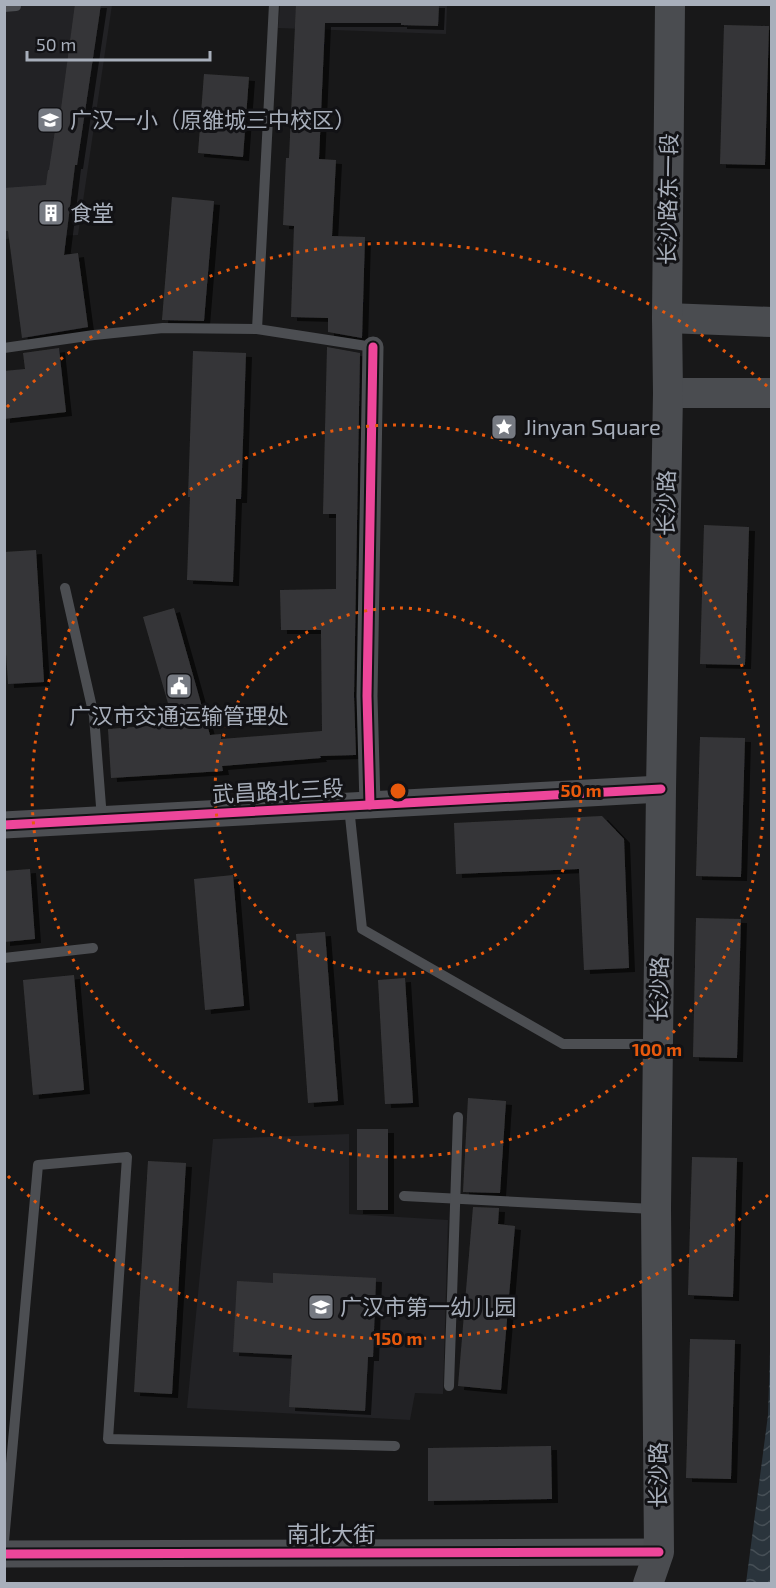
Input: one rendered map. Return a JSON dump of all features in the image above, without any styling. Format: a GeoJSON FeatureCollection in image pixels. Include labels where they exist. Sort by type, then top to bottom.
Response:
{"type":"FeatureCollection","features":[{"type":"Feature","properties":{"kind":"main road","name":"长沙路东一段"},"geometry":{"type":"LineString","coordinates":[[669,393],[667,318],[670,4]]}},
{"type":"Feature","properties":{"kind":"main road"},"geometry":{"type":"LineString","coordinates":[[667,318],[771,322]]}},
{"type":"Feature","properties":{"kind":"main road"},"geometry":{"type":"LineString","coordinates":[[669,393],[771,393]]}},
{"type":"Feature","properties":{"kind":"main road","name":"长沙路"},"geometry":{"type":"LineString","coordinates":[[648,1584],[658,1552],[656,1209],[669,393]]}},
{"type":"Feature","properties":{"kind":"street"},"geometry":{"type":"LineString","coordinates":[[359,806],[367,696],[373,347]]}},
{"type":"Feature","properties":{"kind":"street","name":"武昌路北三段"},"geometry":{"type":"LineString","coordinates":[[4,825],[661,789]]}},
{"type":"Feature","properties":{"kind":"street","name":"南北大街"},"geometry":{"type":"LineString","coordinates":[[4,1554],[658,1552]]}},
{"type":"Feature","properties":{"kind":"lane"},"geometry":{"type":"LineString","coordinates":[[4,7],[16,6],[16,4]]}},
{"type":"Feature","properties":{"kind":"lane"},"geometry":{"type":"LineString","coordinates":[[257,329],[274,4]]}},
{"type":"Feature","properties":{"kind":"lane"},"geometry":{"type":"LineString","coordinates":[[4,348],[163,328],[257,329],[373,347]]}},
{"type":"Feature","properties":{"kind":"lane"},"geometry":{"type":"LineString","coordinates":[[65,588],[94,716],[102,820]]}},
{"type":"Feature","properties":{"kind":"lane"},"geometry":{"type":"LineString","coordinates":[[359,806],[362,929],[563,1044],[658,1044]]}},
{"type":"Feature","properties":{"kind":"lane"},"geometry":{"type":"LineString","coordinates":[[4,958],[93,948]]}},
{"type":"Feature","properties":{"kind":"lane"},"geometry":{"type":"LineString","coordinates":[[449,1386],[458,1117]]}},
{"type":"Feature","properties":{"kind":"lane"},"geometry":{"type":"LineString","coordinates":[[4,1541],[38,1166],[127,1157],[108,1439],[395,1446]]}},
{"type":"Feature","properties":{"kind":"lane"},"geometry":{"type":"LineString","coordinates":[[405,1196],[656,1209]]}},
{"type":"Feature","properties":{"kind":"shaded area","name":"广汉一小（原雒城三中校区）"},"geometry":{"type":"Polygon","coordinates":[[[4,5],[112,5],[78,235],[5,239],[4,5]]]}},
{"type":"Feature","properties":{"kind":"shaded area"},"geometry":{"type":"Polygon","coordinates":[[[280,5],[447,5],[446,34],[278,28],[280,5]]]}},
{"type":"Feature","properties":{"kind":"shaded area","name":"广汉市第一幼儿园"},"geometry":{"type":"Polygon","coordinates":[[[349,1134],[349,1214],[448,1220],[443,1394],[415,1393],[410,1420],[187,1408],[213,1139],[349,1134]]]}},
{"type":"Feature","properties":{"kind":"water"},"geometry":{"type":"Polygon","coordinates":[[[771,1320],[771,1583],[746,1583],[768,1415],[771,1320]]]}},
{"type":"Feature","properties":{"kind":"building"},"geometry":{"type":"Polygon","coordinates":[[[75,4],[101,4],[77,165],[75,165],[64,255],[78,253],[88,327],[22,338],[8,231],[4,231],[4,188],[46,185],[56,124],[59,124],[75,4]]]}},
{"type":"Feature","properties":{"kind":"building"},"geometry":{"type":"Polygon","coordinates":[[[296,4],[439,4],[438,26],[401,25],[401,23],[325,23],[319,159],[336,160],[332,236],[365,237],[362,338],[328,332],[328,318],[291,317],[294,226],[283,225],[286,158],[289,158],[296,4]]]}},
{"type":"Feature","properties":{"kind":"building"},"geometry":{"type":"Polygon","coordinates":[[[724,25],[769,26],[765,165],[720,164],[724,25]]]}},
{"type":"Feature","properties":{"kind":"building"},"geometry":{"type":"Polygon","coordinates":[[[204,74],[249,77],[243,157],[198,153],[204,74]]]}},
{"type":"Feature","properties":{"kind":"building"},"geometry":{"type":"Polygon","coordinates":[[[172,197],[214,201],[204,321],[162,320],[172,197]]]}},
{"type":"Feature","properties":{"kind":"building"},"geometry":{"type":"Polygon","coordinates":[[[327,347],[360,353],[354,696],[356,755],[320,756],[321,758],[222,766],[223,771],[111,778],[108,729],[174,724],[143,617],[174,608],[210,735],[221,734],[221,739],[322,731],[321,630],[281,630],[280,590],[336,589],[336,514],[323,514],[327,347]]]}},
{"type":"Feature","properties":{"kind":"building"},"geometry":{"type":"Polygon","coordinates":[[[59,348],[66,412],[4,419],[4,371],[25,369],[23,353],[59,348]]]}},
{"type":"Feature","properties":{"kind":"building"},"geometry":{"type":"Polygon","coordinates":[[[193,351],[246,353],[241,499],[236,499],[233,582],[187,580],[193,351]]]}},
{"type":"Feature","properties":{"kind":"building"},"geometry":{"type":"Polygon","coordinates":[[[704,525],[749,527],[745,665],[700,664],[704,525]]]}},
{"type":"Feature","properties":{"kind":"building"},"geometry":{"type":"Polygon","coordinates":[[[36,550],[44,682],[8,684],[4,622],[4,552],[36,550]]]}},
{"type":"Feature","properties":{"kind":"building"},"geometry":{"type":"Polygon","coordinates":[[[700,737],[745,738],[741,877],[696,876],[700,737]]]}},
{"type":"Feature","properties":{"kind":"building"},"geometry":{"type":"Polygon","coordinates":[[[602,816],[624,839],[629,968],[584,970],[579,869],[456,874],[454,823],[602,816]]]}},
{"type":"Feature","properties":{"kind":"building"},"geometry":{"type":"Polygon","coordinates":[[[30,869],[35,939],[4,942],[4,871],[30,869]]]}},
{"type":"Feature","properties":{"kind":"building"},"geometry":{"type":"Polygon","coordinates":[[[233,875],[244,1006],[205,1010],[194,879],[233,875]]]}},
{"type":"Feature","properties":{"kind":"building"},"geometry":{"type":"Polygon","coordinates":[[[696,918],[741,919],[737,1058],[693,1057],[696,918]]]}},
{"type":"Feature","properties":{"kind":"building"},"geometry":{"type":"Polygon","coordinates":[[[325,932],[338,1101],[308,1103],[296,934],[325,932]]]}},
{"type":"Feature","properties":{"kind":"building"},"geometry":{"type":"Polygon","coordinates":[[[74,975],[84,1090],[33,1095],[23,980],[74,975]]]}},
{"type":"Feature","properties":{"kind":"building"},"geometry":{"type":"Polygon","coordinates":[[[405,978],[413,1103],[385,1104],[378,980],[405,978]]]}},
{"type":"Feature","properties":{"kind":"building"},"geometry":{"type":"Polygon","coordinates":[[[468,1098],[506,1101],[500,1193],[463,1192],[468,1098]]]}},
{"type":"Feature","properties":{"kind":"building"},"geometry":{"type":"Polygon","coordinates":[[[357,1129],[388,1129],[388,1210],[357,1210],[357,1129]]]}},
{"type":"Feature","properties":{"kind":"building"},"geometry":{"type":"Polygon","coordinates":[[[692,1157],[737,1158],[733,1297],[688,1295],[692,1157]]]}},
{"type":"Feature","properties":{"kind":"building"},"geometry":{"type":"Polygon","coordinates":[[[148,1161],[186,1163],[172,1394],[134,1392],[148,1161]]]}},
{"type":"Feature","properties":{"kind":"building"},"geometry":{"type":"Polygon","coordinates":[[[473,1207],[499,1208],[498,1224],[515,1226],[501,1390],[458,1386],[473,1207]]]}},
{"type":"Feature","properties":{"kind":"building"},"geometry":{"type":"Polygon","coordinates":[[[273,1273],[376,1278],[373,1357],[368,1357],[365,1411],[289,1407],[292,1355],[233,1352],[237,1281],[273,1283],[273,1273]]]}},
{"type":"Feature","properties":{"kind":"building"},"geometry":{"type":"Polygon","coordinates":[[[690,1339],[735,1340],[731,1479],[686,1478],[690,1339]]]}},
{"type":"Feature","properties":{"kind":"building"},"geometry":{"type":"Polygon","coordinates":[[[551,1446],[552,1499],[428,1501],[428,1448],[551,1446]]]}},
{"type":"Feature","properties":{"kind":"cycle path"},"geometry":{"type":"LineString","coordinates":[[370,805],[367,696],[373,347]]}},
{"type":"Feature","properties":{"kind":"cycle path"},"geometry":{"type":"LineString","coordinates":[[4,825],[661,789]]}},
{"type":"Feature","properties":{"kind":"cycle path"},"geometry":{"type":"LineString","coordinates":[[4,1554],[659,1552]]}},
{"type":"Feature","properties":{"kind":"place","name":"广汉一小（原雒城三中校区）"},"geometry":{"type":"Point","coordinates":[50,120]}},
{"type":"Feature","properties":{"kind":"place","name":"食堂"},"geometry":{"type":"Point","coordinates":[51,213]}},
{"type":"Feature","properties":{"kind":"place","name":"Jinyan Square"},"geometry":{"type":"Point","coordinates":[504,427]}},
{"type":"Feature","properties":{"kind":"place","name":"广汉市交通运输管理处"},"geometry":{"type":"Point","coordinates":[179,686]}},
{"type":"Feature","properties":{"kind":"place","name":"广汉市第一幼儿园"},"geometry":{"type":"Point","coordinates":[321,1307]}}]}
